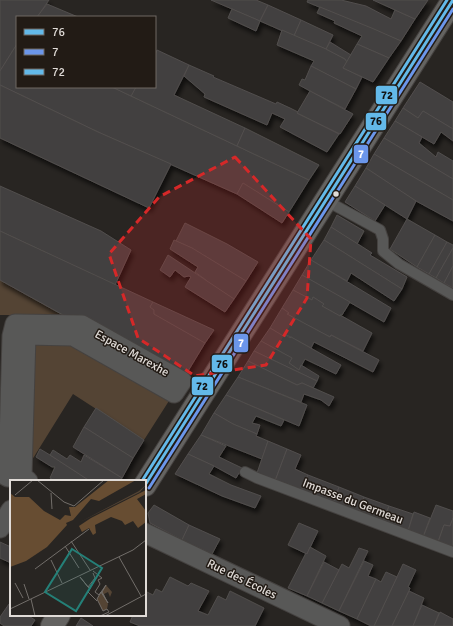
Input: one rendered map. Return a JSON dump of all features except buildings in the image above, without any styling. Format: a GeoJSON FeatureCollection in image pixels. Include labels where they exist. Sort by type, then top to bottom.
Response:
{"type":"FeatureCollection","features":[{"type":"Feature","properties":{"kind":"street"},"geometry":{"type":"LineString","coordinates":[[146,483],[453,0]]}},
{"type":"Feature","properties":{"kind":"street","name":"Espace Marexhe"},"geometry":{"type":"LineString","coordinates":[[0,472],[8,477],[12,336],[15,324],[82,325],[182,381],[174,393],[73,336],[26,335],[22,476],[27,480]]}},
{"type":"Feature","properties":{"kind":"street"},"geometry":{"type":"LineString","coordinates":[[0,528],[10,512]]}},
{"type":"Feature","properties":{"kind":"street","name":"Rue des Écoles"},"geometry":{"type":"LineString","coordinates":[[146,533],[340,626]]}},
{"type":"Feature","properties":{"kind":"street"},"geometry":{"type":"LineString","coordinates":[[52,626],[58,616]]}},
{"type":"Feature","properties":{"kind":"lane"},"geometry":{"type":"LineString","coordinates":[[325,200],[380,230],[383,239],[383,251],[399,264],[453,295]]}},
{"type":"Feature","properties":{"kind":"lane","name":"Impasse du Germeau"},"geometry":{"type":"LineString","coordinates":[[245,472],[257,478],[453,552]]}},
{"type":"Feature","properties":{"kind":"highlighted area"},"geometry":{"type":"Polygon","coordinates":[[[235,157],[311,239],[307,298],[266,365],[195,376],[138,338],[109,254],[159,197],[235,157]]]}},
{"type":"Feature","properties":{"kind":"shaded area"},"geometry":{"type":"Polygon","coordinates":[[[0,280],[82,325],[15,315],[0,315],[0,280]]]}},
{"type":"Feature","properties":{"kind":"shaded area"},"geometry":{"type":"Polygon","coordinates":[[[26,335],[73,336],[174,393],[144,440],[73,394],[22,476],[26,335]]]}},
{"type":"Feature","properties":{"kind":"transit line","name":"72"},"geometry":{"type":"LineString","coordinates":[[143,480],[447,0]]}},
{"type":"Feature","properties":{"kind":"transit line","name":"76"},"geometry":{"type":"LineString","coordinates":[[146,483],[453,0]]}},
{"type":"Feature","properties":{"kind":"transit line","name":"7"},"geometry":{"type":"LineString","coordinates":[[149,488],[453,9]]}}]}
